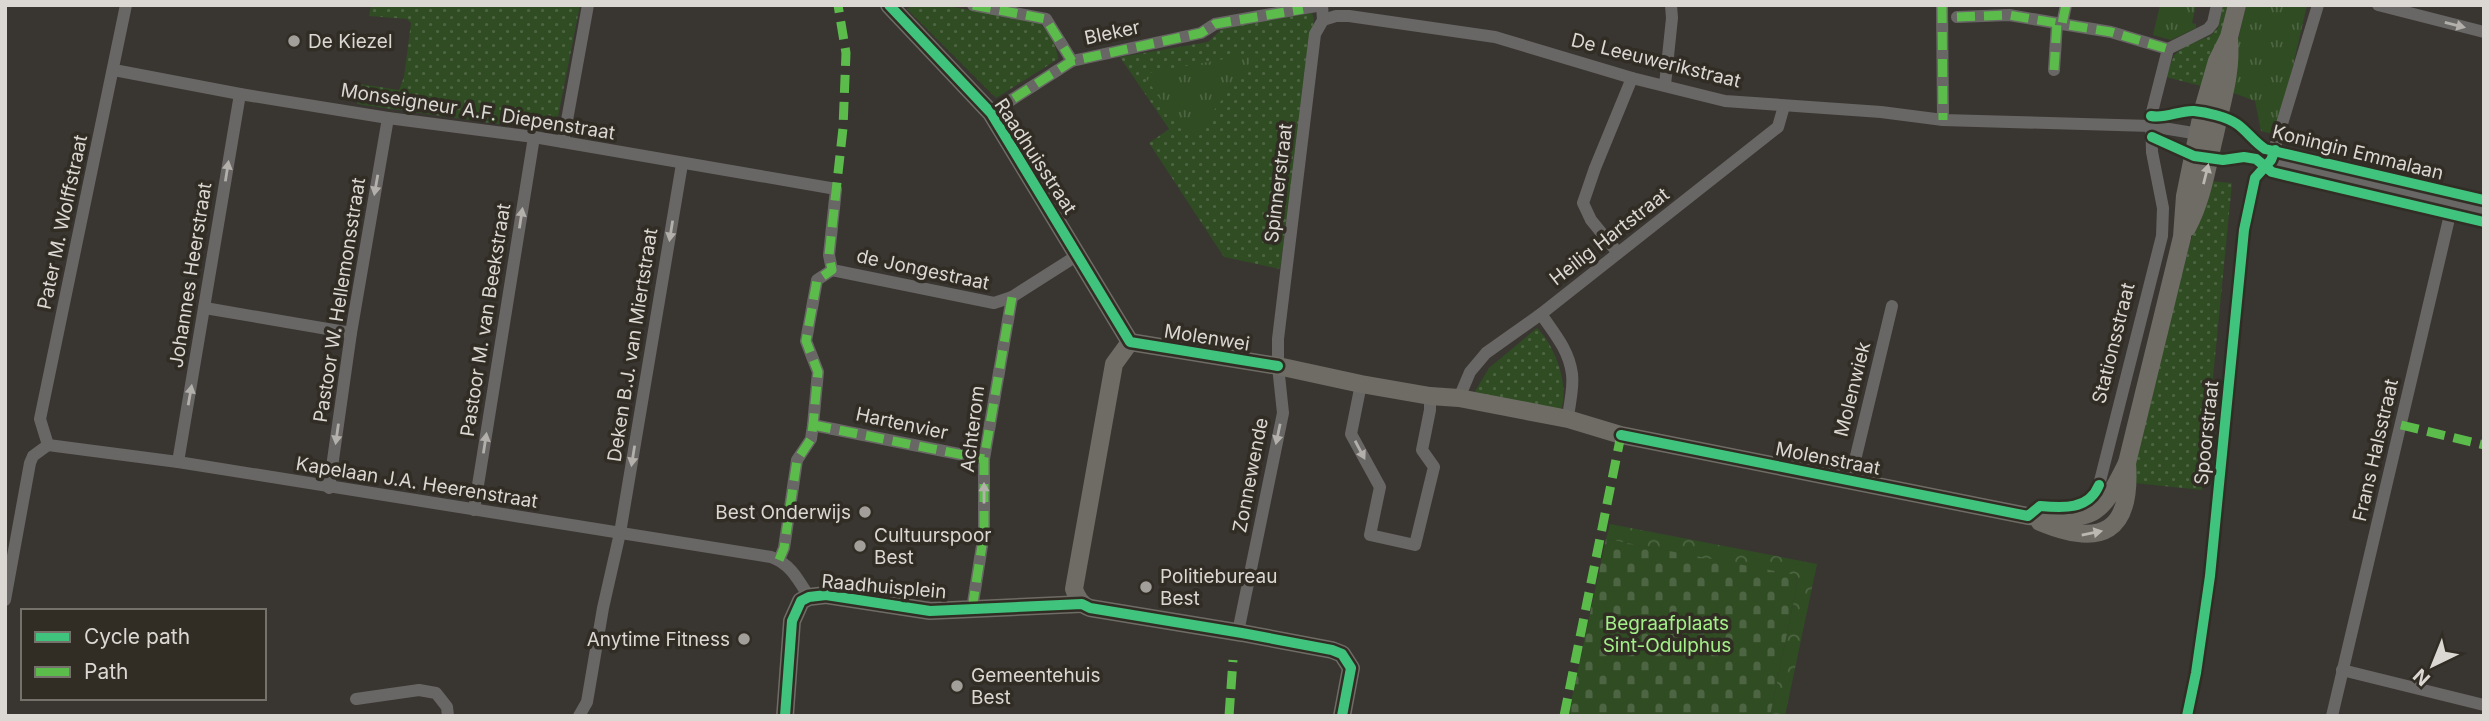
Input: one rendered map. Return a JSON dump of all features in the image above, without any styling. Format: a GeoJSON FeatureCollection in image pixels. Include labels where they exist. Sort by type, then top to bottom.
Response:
{"type":"FeatureCollection","features":[{"type":"Feature","properties":{"kind":"street","name":"Pater M. Wolffstraat"},"geometry":{"type":"LineString","coordinates":[[48,445],[40,419],[126,5]]}},
{"type":"Feature","properties":{"kind":"street"},"geometry":{"type":"LineString","coordinates":[[563,142],[587,5]]}},
{"type":"Feature","properties":{"kind":"street","name":"Raadhuisstraat"},"geometry":{"type":"LineString","coordinates":[[889,5],[991,113],[1130,342]]}},
{"type":"Feature","properties":{"kind":"street","name":"Bleker"},"geometry":{"type":"LineString","coordinates":[[973,5],[1046,19],[1072,61]]}},
{"type":"Feature","properties":{"kind":"street","name":"Bleker"},"geometry":{"type":"LineString","coordinates":[[991,113],[1072,61],[1201,33],[1215,24],[1322,5]]}},
{"type":"Feature","properties":{"kind":"street","name":"Spinnerstraat"},"geometry":{"type":"LineString","coordinates":[[1278,366],[1278,339],[1315,34],[1322,20],[1322,5]]}},
{"type":"Feature","properties":{"kind":"street"},"geometry":{"type":"LineString","coordinates":[[1665,85],[1671,5]]}},
{"type":"Feature","properties":{"kind":"street"},"geometry":{"type":"LineString","coordinates":[[1942,5],[1943,120]]}},
{"type":"Feature","properties":{"kind":"street"},"geometry":{"type":"LineString","coordinates":[[2054,71],[2059,23],[2066,5]]}},
{"type":"Feature","properties":{"kind":"street"},"geometry":{"type":"LineString","coordinates":[[1957,17],[2009,15],[2111,32],[2168,49],[2208,29],[2213,23],[2217,5]]}},
{"type":"Feature","properties":{"kind":"street"},"geometry":{"type":"LineString","coordinates":[[2206,135],[2231,62],[2229,37],[2237,5]]}},
{"type":"Feature","properties":{"kind":"street","name":"Spoorstraat"},"geometry":{"type":"LineString","coordinates":[[2187,716],[2210,576],[2244,230],[2255,178],[2271,160],[2318,5]]}},
{"type":"Feature","properties":{"kind":"street"},"geometry":{"type":"LineString","coordinates":[[2378,5],[2484,32]]}},
{"type":"Feature","properties":{"kind":"street","name":"De Leeuwerikstraat"},"geometry":{"type":"LineString","coordinates":[[1322,20],[1349,16],[1495,37],[1632,78],[1725,101],[1881,112],[1943,120],[2151,126],[2206,135]]}},
{"type":"Feature","properties":{"kind":"street"},"geometry":{"type":"LineString","coordinates":[[2151,126],[2151,116],[2168,49]]}},
{"type":"Feature","properties":{"kind":"street","name":"Monseigneur A.F. Diepenstraat"},"geometry":{"type":"LineString","coordinates":[[114,70],[240,94],[388,118],[534,137],[836,189],[829,255],[832,270]]}},
{"type":"Feature","properties":{"kind":"street"},"geometry":{"type":"LineString","coordinates":[[1618,253],[1591,220],[1583,203],[1632,78]]}},
{"type":"Feature","properties":{"kind":"street","name":"Johannes Heerstraat"},"geometry":{"type":"LineString","coordinates":[[178,462],[240,94]]}},
{"type":"Feature","properties":{"kind":"street","name":"Heilig Hartstraat"},"geometry":{"type":"LineString","coordinates":[[1459,398],[1470,372],[1486,353],[1541,314],[1778,127],[1784,106]]}},
{"type":"Feature","properties":{"kind":"street","name":"Pastoor W. Hellemonsstraat"},"geometry":{"type":"LineString","coordinates":[[329,488],[351,333],[388,118]]}},
{"type":"Feature","properties":{"kind":"street","name":"Stationsstraat"},"geometry":{"type":"LineString","coordinates":[[2099,485],[2162,236],[2163,208],[2152,152],[2151,126]]}},
{"type":"Feature","properties":{"kind":"street","name":"Molenstraat"},"geometry":{"type":"LineString","coordinates":[[1278,366],[1361,384],[1430,396],[1459,398],[1568,419],[1621,435],[2028,516],[2080,535],[2099,533],[2117,522],[2125,508],[2129,488],[2127,463],[2182,237],[2200,200],[2206,135]]}},
{"type":"Feature","properties":{"kind":"street","name":"Pastoor M. van Beekstraat"},"geometry":{"type":"LineString","coordinates":[[474,510],[534,137]]}},
{"type":"Feature","properties":{"kind":"street","name":"Koningin Emmalaan"},"geometry":{"type":"LineString","coordinates":[[2271,160],[2484,213]]}},
{"type":"Feature","properties":{"kind":"street","name":"Deken B.J. van Miertstraat"},"geometry":{"type":"LineString","coordinates":[[579,716],[587,702],[603,608],[620,533],[682,164]]}},
{"type":"Feature","properties":{"kind":"street","name":"Frans Halsstraat"},"geometry":{"type":"LineString","coordinates":[[2332,716],[2452,206]]}},
{"type":"Feature","properties":{"kind":"street","name":"de Jongestraat"},"geometry":{"type":"LineString","coordinates":[[832,270],[994,303],[1012,296],[1078,255]]}},
{"type":"Feature","properties":{"kind":"street"},"geometry":{"type":"LineString","coordinates":[[779,560],[784,548],[797,460],[811,439],[813,425],[818,372],[806,341],[817,280],[832,270]]}},
{"type":"Feature","properties":{"kind":"street","name":"Achterom"},"geometry":{"type":"LineString","coordinates":[[972,609],[984,533],[984,459],[1012,296]]}},
{"type":"Feature","properties":{"kind":"street","name":"Molenwiek"},"geometry":{"type":"LineString","coordinates":[[1850,481],[1892,306]]}},
{"type":"Feature","properties":{"kind":"street"},"geometry":{"type":"LineString","coordinates":[[205,308],[351,333]]}},
{"type":"Feature","properties":{"kind":"street"},"geometry":{"type":"LineString","coordinates":[[1541,314],[1564,347],[1570,365],[1573,377],[1568,419]]}},
{"type":"Feature","properties":{"kind":"street"},"geometry":{"type":"LineString","coordinates":[[1130,342],[1114,364],[1074,589],[1076,597],[1090,608],[1238,632],[1342,654],[1351,668],[1342,716]]}},
{"type":"Feature","properties":{"kind":"street","name":"Molenwei"},"geometry":{"type":"LineString","coordinates":[[1130,342],[1278,366]]}},
{"type":"Feature","properties":{"kind":"street","name":"Zonnewende"},"geometry":{"type":"LineString","coordinates":[[1238,632],[1283,413],[1278,366]]}},
{"type":"Feature","properties":{"kind":"street"},"geometry":{"type":"LineString","coordinates":[[1361,384],[1351,434],[1380,487],[1370,535],[1415,545],[1434,467],[1422,450],[1430,396]]}},
{"type":"Feature","properties":{"kind":"street","name":"Hartenvier"},"geometry":{"type":"LineString","coordinates":[[813,425],[984,459]]}},
{"type":"Feature","properties":{"kind":"street"},"geometry":{"type":"LineString","coordinates":[[5,600],[30,463],[33,456],[48,445]]}},
{"type":"Feature","properties":{"kind":"street","name":"Kapelaan J.A. Heerenstraat"},"geometry":{"type":"LineString","coordinates":[[48,445],[178,462],[779,560]]}},
{"type":"Feature","properties":{"kind":"street","name":"Raadhuisplein"},"geometry":{"type":"LineString","coordinates":[[779,560],[793,573],[809,597]]}},
{"type":"Feature","properties":{"kind":"street","name":"Raadhuisplein"},"geometry":{"type":"LineString","coordinates":[[785,716],[792,621],[801,601],[809,597],[826,595],[930,611],[1082,604]]}},
{"type":"Feature","properties":{"kind":"street"},"geometry":{"type":"LineString","coordinates":[[2342,670],[2483,703]]}},
{"type":"Feature","properties":{"kind":"street"},"geometry":{"type":"LineString","coordinates":[[356,699],[419,690],[436,693],[447,707],[448,716]]}},
{"type":"Feature","properties":{"kind":"green space"},"geometry":{"type":"Polygon","coordinates":[[[371,5],[580,5],[555,132],[357,104],[360,84],[399,90],[404,77],[411,23],[407,19],[369,16],[371,5]]]}},
{"type":"Feature","properties":{"kind":"green space"},"geometry":{"type":"Polygon","coordinates":[[[915,5],[940,5],[1037,21],[1051,38],[1058,59],[996,98],[907,9],[915,5]]]}},
{"type":"Feature","properties":{"kind":"green space"},"geometry":{"type":"Polygon","coordinates":[[[2160,5],[2196,5],[2192,23],[2196,24],[2196,28],[2171,40],[2153,35],[2160,5]]]}},
{"type":"Feature","properties":{"kind":"green space"},"geometry":{"type":"Polygon","coordinates":[[[2223,5],[2230,5],[2205,87],[2166,77],[2174,55],[2185,46],[2210,36],[2218,28],[2223,5]]]}},
{"type":"Feature","properties":{"kind":"green space"},"geometry":{"type":"Polygon","coordinates":[[[2246,5],[2307,5],[2289,83],[2273,134],[2261,131],[2255,101],[2231,92],[2237,44],[2246,5]]]}},
{"type":"Feature","properties":{"kind":"green space"},"geometry":{"type":"Polygon","coordinates":[[[1312,13],[1314,19],[1280,269],[1224,257],[1149,143],[1169,129],[1120,57],[1208,42],[1223,28],[1312,13]]]}},
{"type":"Feature","properties":{"kind":"green space"},"geometry":{"type":"Polygon","coordinates":[[[1257,53],[1197,133],[1181,129],[1143,74],[1257,53]]]}},
{"type":"Feature","properties":{"kind":"green space"},"geometry":{"type":"Polygon","coordinates":[[[2210,181],[2232,183],[2202,490],[2134,483],[2137,451],[2190,243],[2210,181]]]}},
{"type":"Feature","properties":{"kind":"green space"},"geometry":{"type":"Polygon","coordinates":[[[1537,328],[1550,345],[1559,368],[1564,392],[1560,412],[1473,395],[1489,368],[1537,328]]]}},
{"type":"Feature","properties":{"kind":"green space"},"geometry":{"type":"Polygon","coordinates":[[[1610,524],[1817,564],[1785,716],[1770,716],[1797,585],[1796,576],[1606,539],[1610,524]]]}},
{"type":"Feature","properties":{"kind":"green space","name":"Begraafplaats Sint-Odulphus"},"geometry":{"type":"Polygon","coordinates":[[[1606,539],[1796,575],[1797,585],[1770,716],[1568,716],[1606,539]]]}},
{"type":"Feature","properties":{"kind":"marked path"},"geometry":{"type":"LineString","coordinates":[[779,560],[784,548],[797,460],[811,439],[813,425],[818,372],[806,341],[817,280],[832,270],[829,255],[843,128],[846,53],[838,5]]}},
{"type":"Feature","properties":{"kind":"marked path"},"geometry":{"type":"LineString","coordinates":[[973,5],[1046,19],[1072,61]]}},
{"type":"Feature","properties":{"kind":"marked path"},"geometry":{"type":"LineString","coordinates":[[1942,5],[1943,120]]}},
{"type":"Feature","properties":{"kind":"marked path"},"geometry":{"type":"LineString","coordinates":[[2066,5],[2062,24],[2111,32],[2168,49]]}},
{"type":"Feature","properties":{"kind":"marked path"},"geometry":{"type":"LineString","coordinates":[[991,113],[1072,61],[1201,33],[1215,24],[1303,9]]}},
{"type":"Feature","properties":{"kind":"marked path"},"geometry":{"type":"LineString","coordinates":[[1957,17],[2009,15],[2062,24]]}},
{"type":"Feature","properties":{"kind":"marked path"},"geometry":{"type":"LineString","coordinates":[[2054,70],[2057,23]]}},
{"type":"Feature","properties":{"kind":"marked path"},"geometry":{"type":"LineString","coordinates":[[972,609],[984,533],[984,459],[1012,297]]}},
{"type":"Feature","properties":{"kind":"marked path"},"geometry":{"type":"LineString","coordinates":[[813,425],[984,459]]}},
{"type":"Feature","properties":{"kind":"marked path"},"geometry":{"type":"LineString","coordinates":[[2401,425],[2484,445]]}},
{"type":"Feature","properties":{"kind":"marked path"},"geometry":{"type":"LineString","coordinates":[[1564,716],[1621,435]]}},
{"type":"Feature","properties":{"kind":"marked path"},"geometry":{"type":"LineString","coordinates":[[1229,716],[1233,660]]}},
{"type":"Feature","properties":{"kind":"cycle path"},"geometry":{"type":"LineString","coordinates":[[889,5],[991,113],[1130,342],[1278,366]]}},
{"type":"Feature","properties":{"kind":"cycle path"},"geometry":{"type":"LineString","coordinates":[[2151,116],[2189,111],[2210,114],[2237,124],[2265,149],[2484,200]]}},
{"type":"Feature","properties":{"kind":"cycle path"},"geometry":{"type":"LineString","coordinates":[[2152,137],[2194,156],[2223,160],[2244,157],[2256,159],[2272,172],[2484,222]]}},
{"type":"Feature","properties":{"kind":"cycle path"},"geometry":{"type":"LineString","coordinates":[[2187,716],[2210,576],[2244,230],[2255,178],[2271,160],[2275,150]]}},
{"type":"Feature","properties":{"kind":"cycle path"},"geometry":{"type":"LineString","coordinates":[[1621,435],[2028,516],[2040,506],[2066,507],[2082,503],[2095,493],[2099,485]]}},
{"type":"Feature","properties":{"kind":"cycle path"},"geometry":{"type":"LineString","coordinates":[[785,716],[792,621],[801,601],[826,595],[930,611],[1082,604],[1090,608],[1332,650],[1342,654],[1351,668],[1342,716]]}},
{"type":"Feature","properties":{"kind":"place","name":"De Kiezel"},"geometry":{"type":"Point","coordinates":[294,41]}},
{"type":"Feature","properties":{"kind":"place","name":"Best Onderwijs"},"geometry":{"type":"Point","coordinates":[865,512]}},
{"type":"Feature","properties":{"kind":"place","name":"Cultuurspoor Best"},"geometry":{"type":"Point","coordinates":[860,546]}},
{"type":"Feature","properties":{"kind":"place","name":"Politiebureau Best"},"geometry":{"type":"Point","coordinates":[1146,587]}},
{"type":"Feature","properties":{"kind":"place","name":"Anytime Fitness"},"geometry":{"type":"Point","coordinates":[744,639]}},
{"type":"Feature","properties":{"kind":"place","name":"Gemeentehuis Best"},"geometry":{"type":"Point","coordinates":[957,686]}}]}
